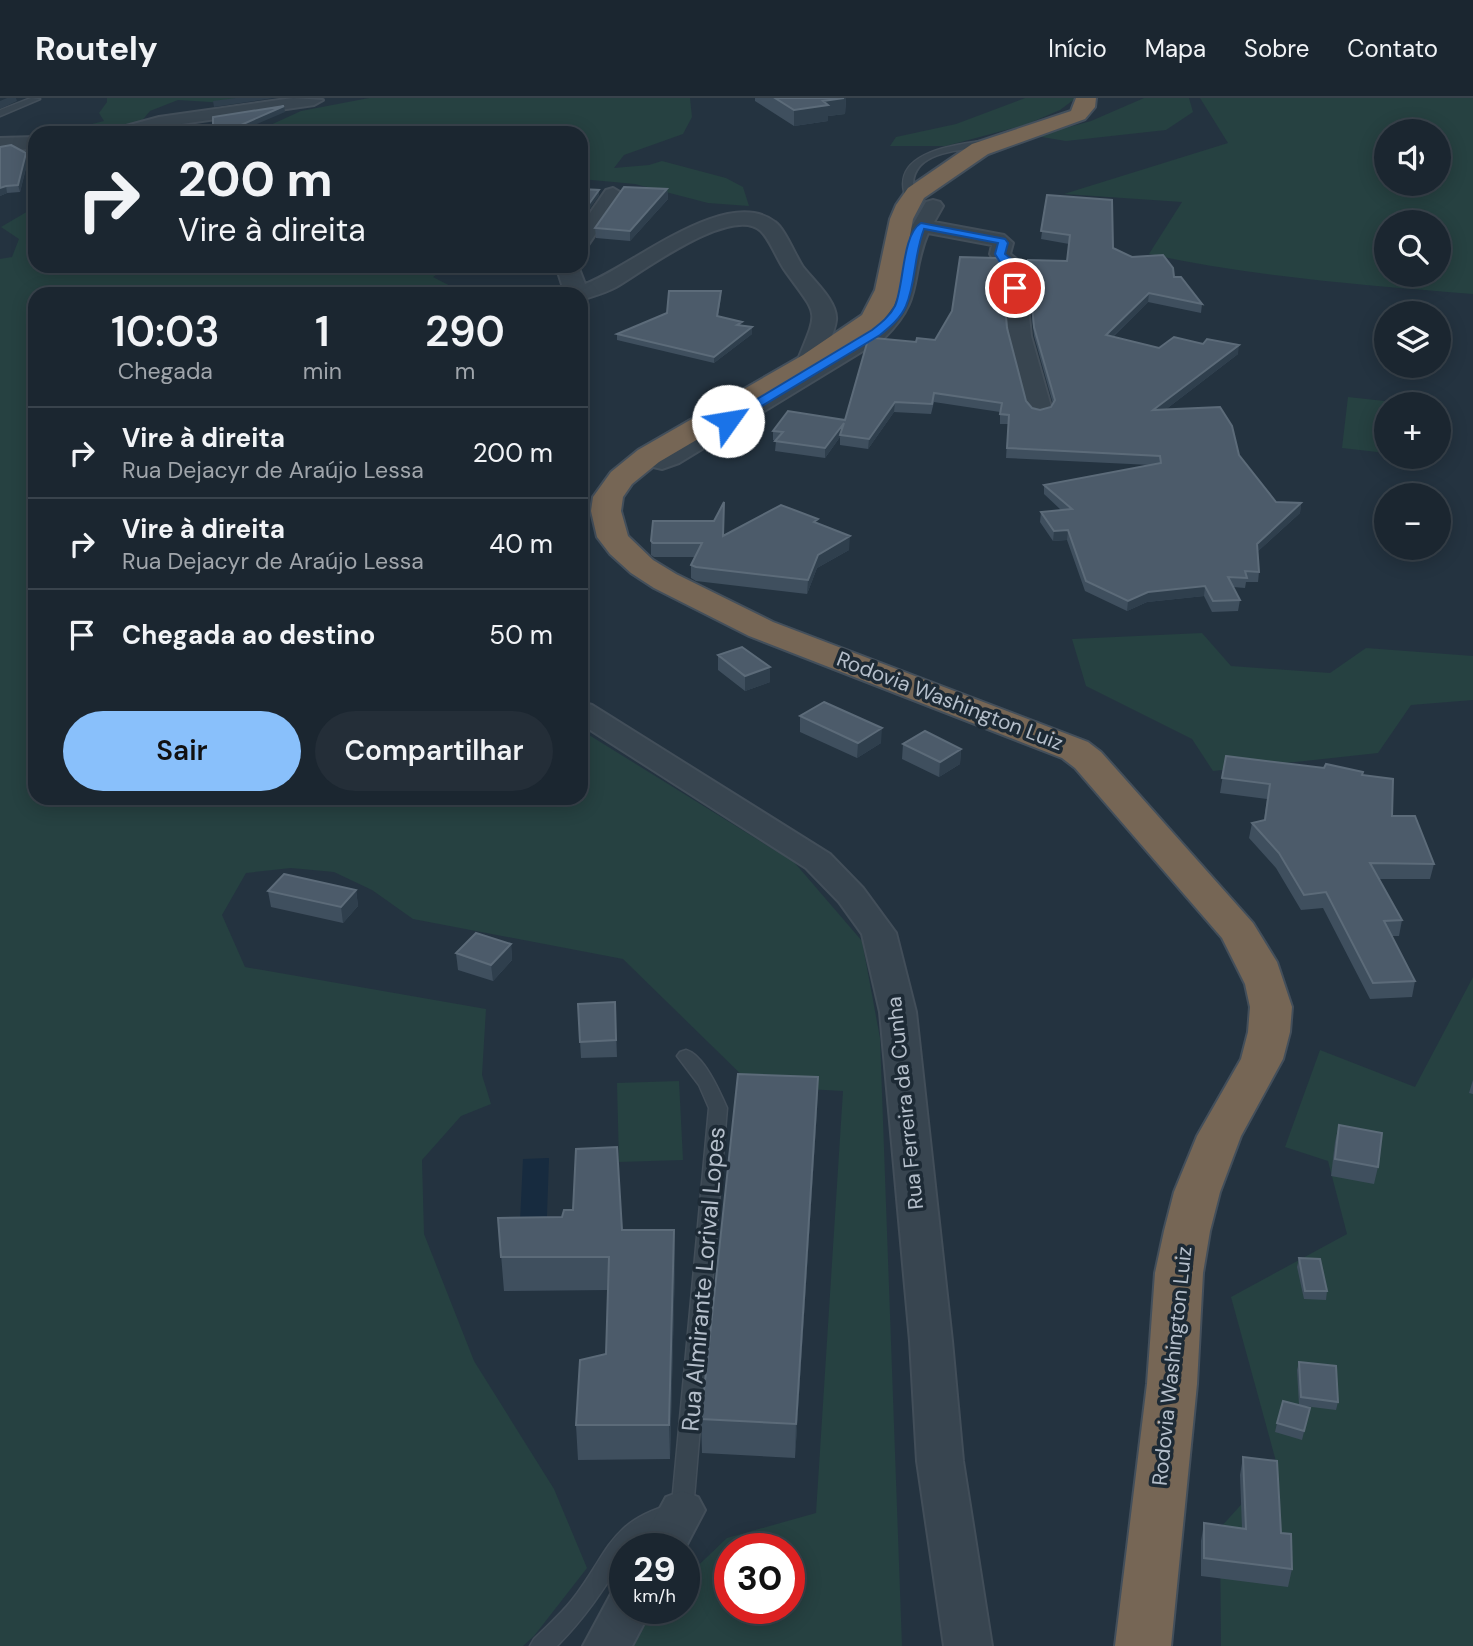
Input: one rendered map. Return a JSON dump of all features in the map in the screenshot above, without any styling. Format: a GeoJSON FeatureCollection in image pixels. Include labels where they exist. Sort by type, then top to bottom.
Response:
{"type":"FeatureCollection","features":[{"type":"Feature","properties":{"kind":"highway"},"geometry":{"type":"LineString","coordinates":[[920,199],[980,149],[1078,114],[1085,107],[1086,98]]}},
{"type":"Feature","properties":{"kind":"highway","name":"Rodovia Washington Luiz"},"geometry":{"type":"LineString","coordinates":[[920,199],[903,212],[911,237],[896,259],[881,308],[855,332],[740,408],[616,482],[608,495],[605,513],[608,529],[617,544],[665,581],[761,629],[1075,750],[1088,760],[1239,932],[1257,962],[1271,1007],[1262,1059],[1219,1136],[1197,1192],[1179,1273],[1171,1384],[1143,1646]]}},
{"type":"Feature","properties":{"kind":"street"},"geometry":{"type":"LineString","coordinates":[[146,126],[314,100]]}},
{"type":"Feature","properties":{"kind":"street"},"geometry":{"type":"LineString","coordinates":[[0,144],[28,143]]}},
{"type":"Feature","properties":{"kind":"street"},"geometry":{"type":"LineString","coordinates":[[588,231],[613,194]]}},
{"type":"Feature","properties":{"kind":"street"},"geometry":{"type":"LineString","coordinates":[[588,290],[604,285],[698,230],[730,222],[762,223],[768,226],[792,266],[824,309],[825,321],[808,362]]}},
{"type":"Feature","properties":{"kind":"street"},"geometry":{"type":"LineString","coordinates":[[740,408],[876,333],[891,320],[901,306],[911,237],[997,239],[1003,243],[1000,254],[1003,260],[1013,265],[1020,336],[1040,410]]}},
{"type":"Feature","properties":{"kind":"street","name":"Rua Ferreira da Cunha"},"geometry":{"type":"LineString","coordinates":[[588,714],[818,861],[851,895],[879,933],[898,1012],[931,1341],[940,1461],[968,1646]]}},
{"type":"Feature","properties":{"kind":"street"},"geometry":{"type":"LineString","coordinates":[[607,1646],[619,1624]]}},
{"type":"Feature","properties":{"kind":"lane"},"geometry":{"type":"LineString","coordinates":[[0,113],[36,99]]}},
{"type":"Feature","properties":{"kind":"lane"},"geometry":{"type":"LineString","coordinates":[[920,199],[905,190],[908,177],[923,158],[953,148],[1001,141]]}},
{"type":"Feature","properties":{"kind":"lane","name":"Rua Almirante Lorival Lopes"},"geometry":{"type":"LineString","coordinates":[[671,1530],[718,1108],[707,1083],[686,1056]]}},
{"type":"Feature","properties":{"kind":"lane"},"geometry":{"type":"LineString","coordinates":[[542,1646],[581,1607],[618,1544],[653,1517],[671,1530]]}},
{"type":"Feature","properties":{"kind":"green space"},"geometry":{"type":"Polygon","coordinates":[[[107,98],[270,98],[226,103],[178,100],[150,111],[140,123],[128,126],[84,126],[104,121],[99,113],[107,98]]]}},
{"type":"Feature","properties":{"kind":"green space"},"geometry":{"type":"Polygon","coordinates":[[[369,98],[690,98],[692,117],[683,134],[624,155],[614,168],[662,161],[726,178],[743,187],[749,206],[708,203],[635,184],[588,180],[588,126],[268,126],[301,111],[369,98]]]}},
{"type":"Feature","properties":{"kind":"green space"},"geometry":{"type":"Polygon","coordinates":[[[1025,98],[1076,98],[1060,110],[1025,125],[946,146],[890,146],[896,137],[956,124],[1025,98]]]}},
{"type":"Feature","properties":{"kind":"green space"},"geometry":{"type":"Polygon","coordinates":[[[1144,98],[1189,98],[1193,112],[1166,130],[1066,141],[1036,136],[1091,121],[1144,98]]]}},
{"type":"Feature","properties":{"kind":"green space"},"geometry":{"type":"Polygon","coordinates":[[[1200,98],[1473,98],[1473,294],[1395,287],[1451,287],[1451,210],[1374,210],[1374,285],[1229,269],[1149,254],[1182,202],[1064,194],[1228,143],[1200,98]]]}},
{"type":"Feature","properties":{"kind":"green space"},"geometry":{"type":"Polygon","coordinates":[[[28,211],[28,273],[438,273],[433,277],[452,287],[28,287],[28,805],[588,805],[588,734],[794,862],[862,941],[880,1038],[902,1646],[624,1646],[637,1624],[700,1624],[700,1564],[714,1550],[714,1624],[805,1624],[805,1533],[745,1533],[816,1513],[843,1091],[753,1086],[623,959],[413,919],[372,890],[334,872],[291,868],[246,873],[222,915],[245,967],[486,1009],[482,1075],[491,1104],[461,1116],[422,1160],[424,1234],[474,1361],[554,1489],[587,1568],[534,1636],[523,1646],[0,1646],[0,259],[12,257],[19,239],[1,227],[28,211]]]}},
{"type":"Feature","properties":{"kind":"green space"},"geometry":{"type":"Polygon","coordinates":[[[1348,397],[1374,400],[1374,452],[1342,448],[1348,397]]]}},
{"type":"Feature","properties":{"kind":"green space"},"geometry":{"type":"Polygon","coordinates":[[[1202,633],[1231,666],[1330,673],[1366,648],[1473,656],[1473,700],[1411,705],[1378,753],[1213,771],[1192,739],[1086,686],[1072,639],[1202,633]]]}},
{"type":"Feature","properties":{"kind":"green space"},"geometry":{"type":"Polygon","coordinates":[[[1473,977],[1473,1646],[1221,1646],[1220,1528],[1277,1465],[1231,1297],[1347,1234],[1328,1161],[1285,1147],[1320,1050],[1415,1087],[1473,977]]]}},
{"type":"Feature","properties":{"kind":"green space"},"geometry":{"type":"Polygon","coordinates":[[[679,1081],[683,1160],[619,1162],[617,1083],[679,1081]]]}},
{"type":"Feature","properties":{"kind":"water"},"geometry":{"type":"Polygon","coordinates":[[[549,1158],[546,1243],[519,1243],[523,1159],[549,1158]]]}},
{"type":"Feature","properties":{"kind":"building"},"geometry":{"type":"Polygon","coordinates":[[[775,98],[844,98],[823,101],[828,105],[794,110],[775,98]]]}},
{"type":"Feature","properties":{"kind":"building"},"geometry":{"type":"Polygon","coordinates":[[[284,106],[239,126],[213,126],[213,117],[284,106]]]}},
{"type":"Feature","properties":{"kind":"building"},"geometry":{"type":"Polygon","coordinates":[[[11,145],[26,153],[18,185],[0,188],[0,147],[11,145]]]}},
{"type":"Feature","properties":{"kind":"building"},"geometry":{"type":"Polygon","coordinates":[[[624,187],[667,189],[630,231],[595,228],[624,187]]]}},
{"type":"Feature","properties":{"kind":"building"},"geometry":{"type":"Polygon","coordinates":[[[588,189],[599,190],[588,205],[588,189]]]}},
{"type":"Feature","properties":{"kind":"building"},"geometry":{"type":"Polygon","coordinates":[[[1047,195],[1112,200],[1113,248],[1132,257],[1163,255],[1173,268],[1174,277],[1181,277],[1202,304],[1149,293],[1106,335],[1159,348],[1174,337],[1203,344],[1207,339],[1239,345],[1153,410],[1220,407],[1232,426],[1239,455],[1276,502],[1301,503],[1257,544],[1259,572],[1245,571],[1247,578],[1228,577],[1240,600],[1213,601],[1205,586],[1148,592],[1128,601],[1086,581],[1068,530],[1054,531],[1041,512],[1072,509],[1044,485],[1161,463],[1160,456],[1007,448],[1009,415],[1000,414],[1002,403],[934,393],[932,404],[895,402],[869,439],[840,435],[844,423],[825,448],[775,441],[783,432],[773,431],[788,411],[845,420],[867,343],[874,338],[916,342],[917,338],[935,340],[952,311],[960,257],[996,258],[1001,261],[1007,328],[1026,401],[1032,408],[1040,410],[1051,407],[1055,400],[1034,327],[1028,260],[1067,261],[1070,235],[1041,231],[1047,195]]]}},
{"type":"Feature","properties":{"kind":"building"},"geometry":{"type":"Polygon","coordinates":[[[669,291],[721,291],[717,316],[742,322],[737,325],[752,327],[714,357],[617,334],[667,313],[669,291]]]}},
{"type":"Feature","properties":{"kind":"building"},"geometry":{"type":"Polygon","coordinates":[[[724,502],[723,536],[781,505],[818,519],[814,522],[850,536],[818,555],[808,580],[696,567],[691,565],[702,543],[651,541],[653,521],[714,521],[724,502]]]}},
{"type":"Feature","properties":{"kind":"building"},"geometry":{"type":"Polygon","coordinates":[[[742,647],[770,667],[745,676],[718,655],[742,647]]]}},
{"type":"Feature","properties":{"kind":"building"},"geometry":{"type":"Polygon","coordinates":[[[824,702],[882,728],[858,743],[800,716],[824,702]]]}},
{"type":"Feature","properties":{"kind":"building"},"geometry":{"type":"Polygon","coordinates":[[[925,731],[961,749],[940,762],[903,744],[925,731]]]}},
{"type":"Feature","properties":{"kind":"building"},"geometry":{"type":"Polygon","coordinates":[[[1226,756],[1324,768],[1326,764],[1363,772],[1362,775],[1393,779],[1392,816],[1415,816],[1434,864],[1370,863],[1402,920],[1384,921],[1415,981],[1373,983],[1326,892],[1304,895],[1279,853],[1252,823],[1265,820],[1270,784],[1222,778],[1226,756]]]}},
{"type":"Feature","properties":{"kind":"building"},"geometry":{"type":"Polygon","coordinates":[[[284,874],[356,890],[341,907],[268,891],[284,874]]]}},
{"type":"Feature","properties":{"kind":"building"},"geometry":{"type":"Polygon","coordinates":[[[476,933],[511,944],[491,965],[456,953],[476,933]]]}},
{"type":"Feature","properties":{"kind":"building"},"geometry":{"type":"Polygon","coordinates":[[[615,1002],[616,1040],[580,1042],[578,1004],[615,1002]]]}},
{"type":"Feature","properties":{"kind":"building"},"geometry":{"type":"Polygon","coordinates":[[[738,1074],[818,1077],[796,1424],[701,1419],[738,1074]]]}},
{"type":"Feature","properties":{"kind":"building"},"geometry":{"type":"Polygon","coordinates":[[[1339,1125],[1382,1133],[1378,1167],[1335,1159],[1339,1125]]]}},
{"type":"Feature","properties":{"kind":"building"},"geometry":{"type":"Polygon","coordinates":[[[617,1147],[622,1230],[674,1230],[669,1425],[576,1425],[580,1360],[606,1354],[609,1257],[501,1257],[498,1218],[562,1217],[564,1210],[573,1210],[576,1149],[617,1147]]]}},
{"type":"Feature","properties":{"kind":"building"},"geometry":{"type":"Polygon","coordinates":[[[1299,1258],[1320,1259],[1327,1291],[1305,1291],[1299,1258]]]}},
{"type":"Feature","properties":{"kind":"building"},"geometry":{"type":"Polygon","coordinates":[[[1299,1362],[1336,1366],[1338,1402],[1301,1397],[1299,1362]]]}},
{"type":"Feature","properties":{"kind":"building"},"geometry":{"type":"Polygon","coordinates":[[[1283,1401],[1310,1408],[1304,1431],[1277,1423],[1283,1401]]]}},
{"type":"Feature","properties":{"kind":"building"},"geometry":{"type":"Polygon","coordinates":[[[1243,1457],[1277,1461],[1281,1533],[1291,1534],[1292,1569],[1204,1558],[1204,1523],[1246,1529],[1243,1457]]]}},
{"type":"Feature","properties":{"kind":"route"},"geometry":{"type":"LineString","coordinates":[[728,421],[876,333],[891,320],[901,306],[914,243],[921,226],[1001,241],[1003,243],[1000,254],[1003,260],[1013,265],[1015,288]]}}]}
